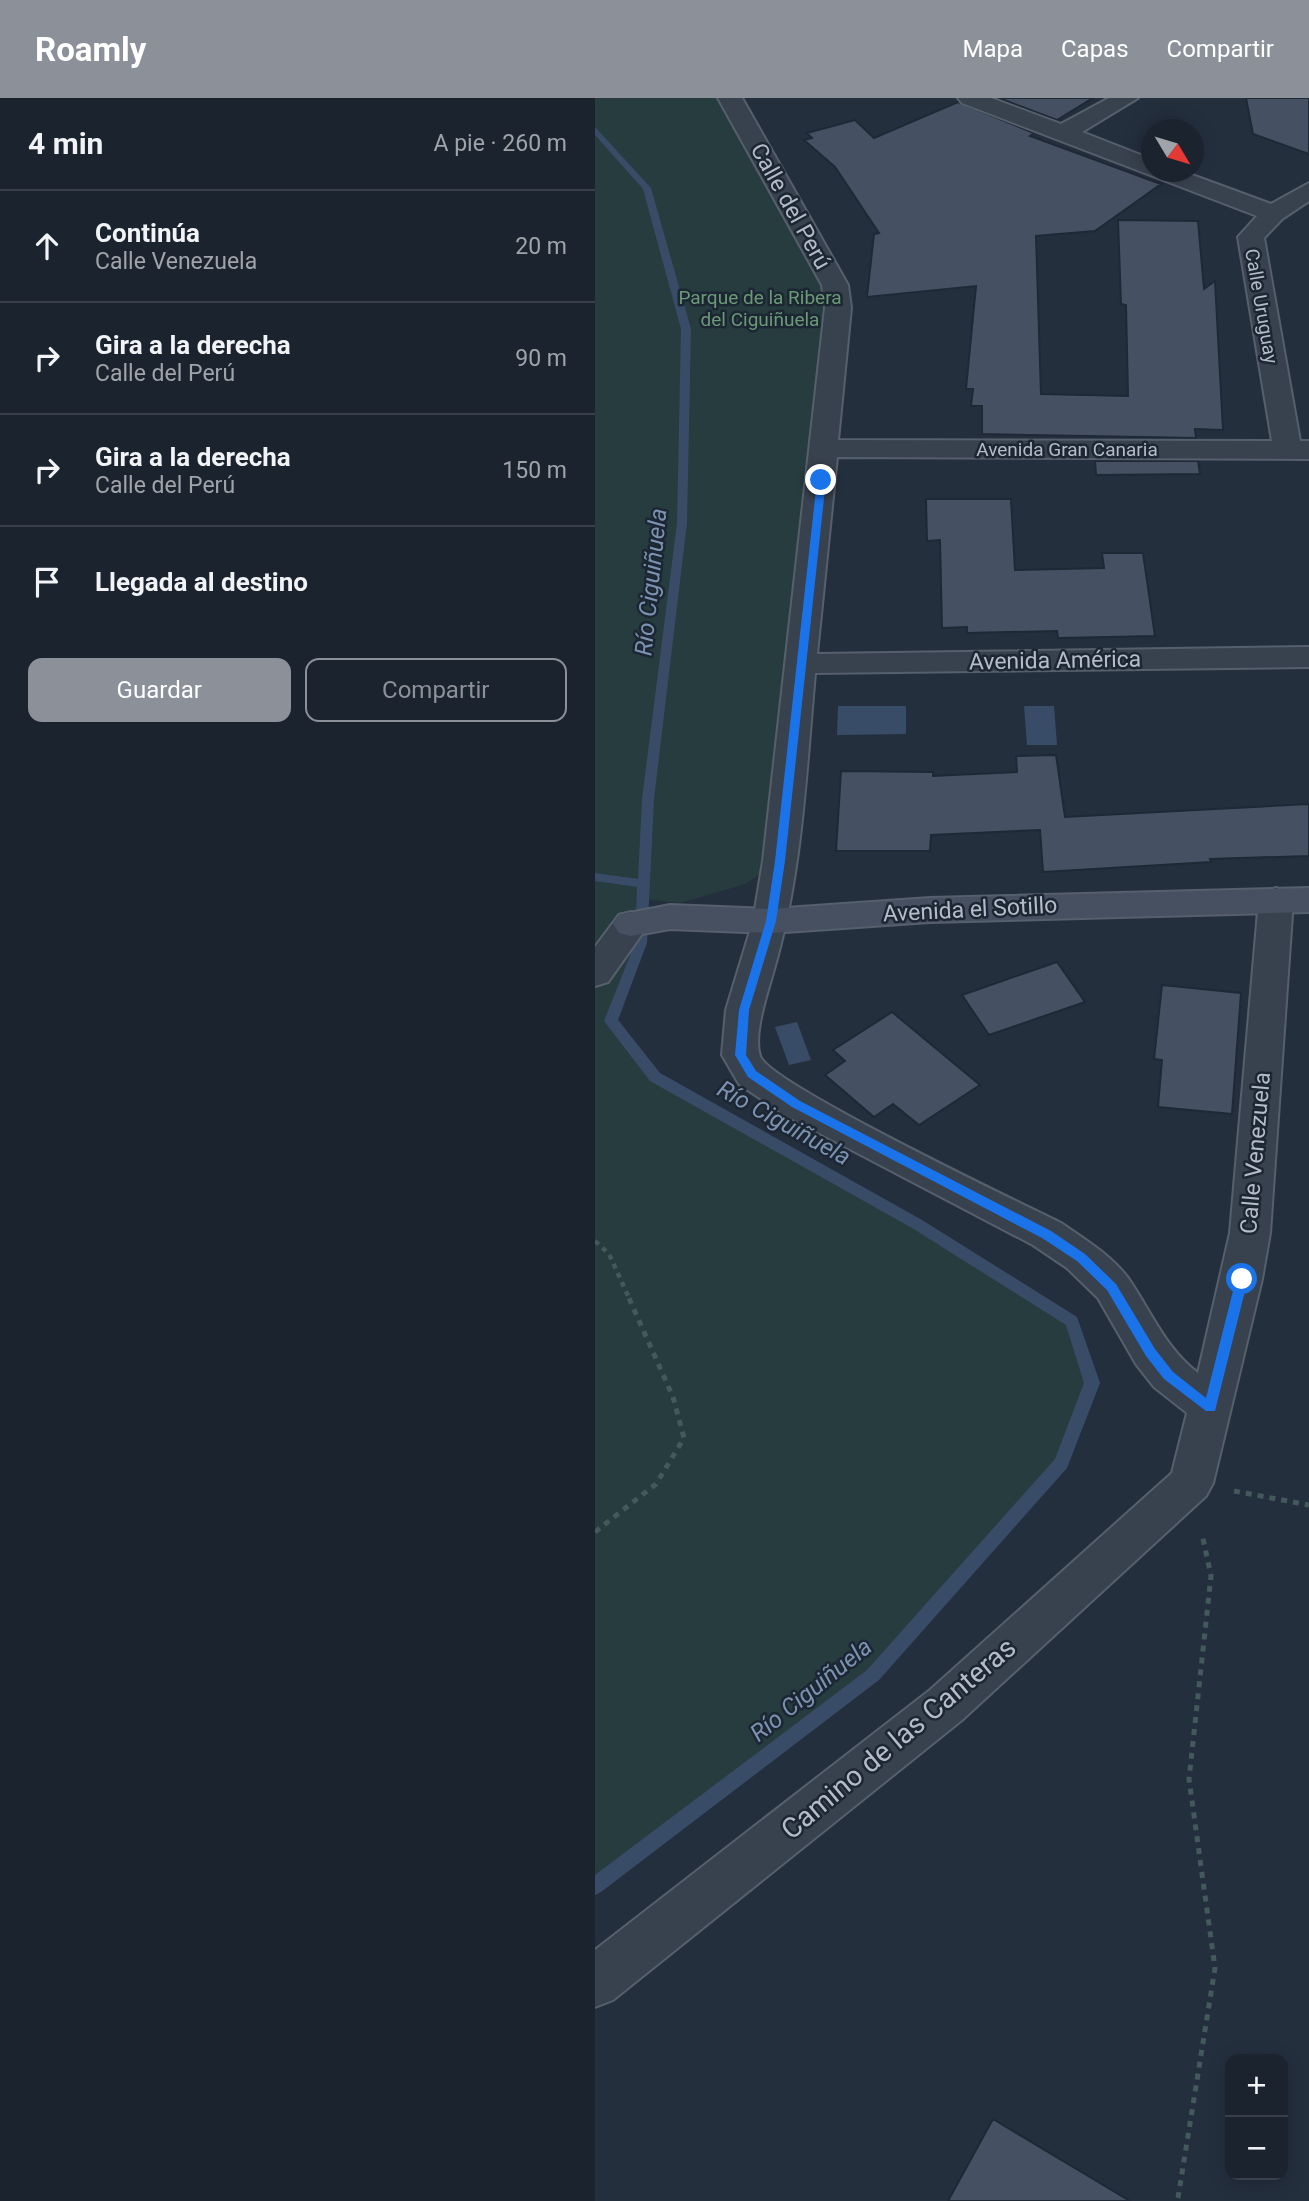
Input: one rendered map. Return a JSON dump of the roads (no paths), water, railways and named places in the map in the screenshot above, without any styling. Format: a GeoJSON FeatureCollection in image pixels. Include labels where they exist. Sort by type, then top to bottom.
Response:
{"type":"FeatureCollection","features":[{"type":"Feature","properties":{"kind":"street","name":"Calle del Perú"},"geometry":{"type":"LineString","coordinates":[[730,98],[835,285],[838,307],[825,448],[771,921],[744,1010],[741,1055],[752,1074],[796,1104],[1047,1234],[1081,1257],[1112,1287],[1151,1352],[1169,1375],[1210,1408]]}},
{"type":"Feature","properties":{"kind":"street"},"geometry":{"type":"LineString","coordinates":[[970,98],[1141,163]]}},
{"type":"Feature","properties":{"kind":"street"},"geometry":{"type":"LineString","coordinates":[[1063,134],[1126,98]]}},
{"type":"Feature","properties":{"kind":"street"},"geometry":{"type":"LineString","coordinates":[[1189,182],[1273,214]]}},
{"type":"Feature","properties":{"kind":"street","name":"Calle Uruguay"},"geometry":{"type":"LineString","coordinates":[[1298,450],[1251,237],[1273,214],[1309,190]]}},
{"type":"Feature","properties":{"kind":"street","name":"Avenida Gran Canaria"},"geometry":{"type":"LineString","coordinates":[[825,448],[1298,450]]}},
{"type":"Feature","properties":{"kind":"street","name":"Avenida América"},"geometry":{"type":"LineString","coordinates":[[801,664],[1309,657]]}},
{"type":"Feature","properties":{"kind":"street","name":"Avenida el Sotillo"},"geometry":{"type":"LineString","coordinates":[[595,973],[631,924],[670,917],[771,921],[930,909],[1292,900]]}},
{"type":"Feature","properties":{"kind":"street","name":"Calle Venezuela"},"geometry":{"type":"LineString","coordinates":[[1191,1483],[1242,1279],[1250,1233],[1292,900]]}},
{"type":"Feature","properties":{"kind":"street","name":"Camino de las Canteras"},"geometry":{"type":"LineString","coordinates":[[595,1982],[946,1705],[1191,1483]]}},
{"type":"Feature","properties":{"kind":"water"},"geometry":{"type":"Polygon","coordinates":[[[838,706],[906,706],[906,734],[837,735],[838,706]]]}},
{"type":"Feature","properties":{"kind":"water"},"geometry":{"type":"Polygon","coordinates":[[[1024,706],[1054,706],[1057,745],[1027,745],[1024,706]]]}},
{"type":"Feature","properties":{"kind":"water"},"geometry":{"type":"Polygon","coordinates":[[[797,1022],[811,1060],[789,1065],[775,1027],[797,1022]]]}},
{"type":"Feature","properties":{"kind":"waterway","name":"Río Ciguiñuela"},"geometry":{"type":"LineString","coordinates":[[595,130],[647,188],[686,329],[682,523],[648,799],[644,884]]}},
{"type":"Feature","properties":{"kind":"waterway"},"geometry":{"type":"LineString","coordinates":[[595,877],[644,884]]}},
{"type":"Feature","properties":{"kind":"waterway","name":"Río Ciguiñuela"},"geometry":{"type":"LineString","coordinates":[[595,1886],[873,1675],[1061,1463],[1092,1383],[1072,1321],[917,1224],[655,1077],[611,1021],[641,943],[644,884]]}},
{"type":"Feature","properties":{"kind":"park label","name":"Parque de la Ribera del Ciguiñuela"},"geometry":{"type":"Point","coordinates":[760,308]}}]}
